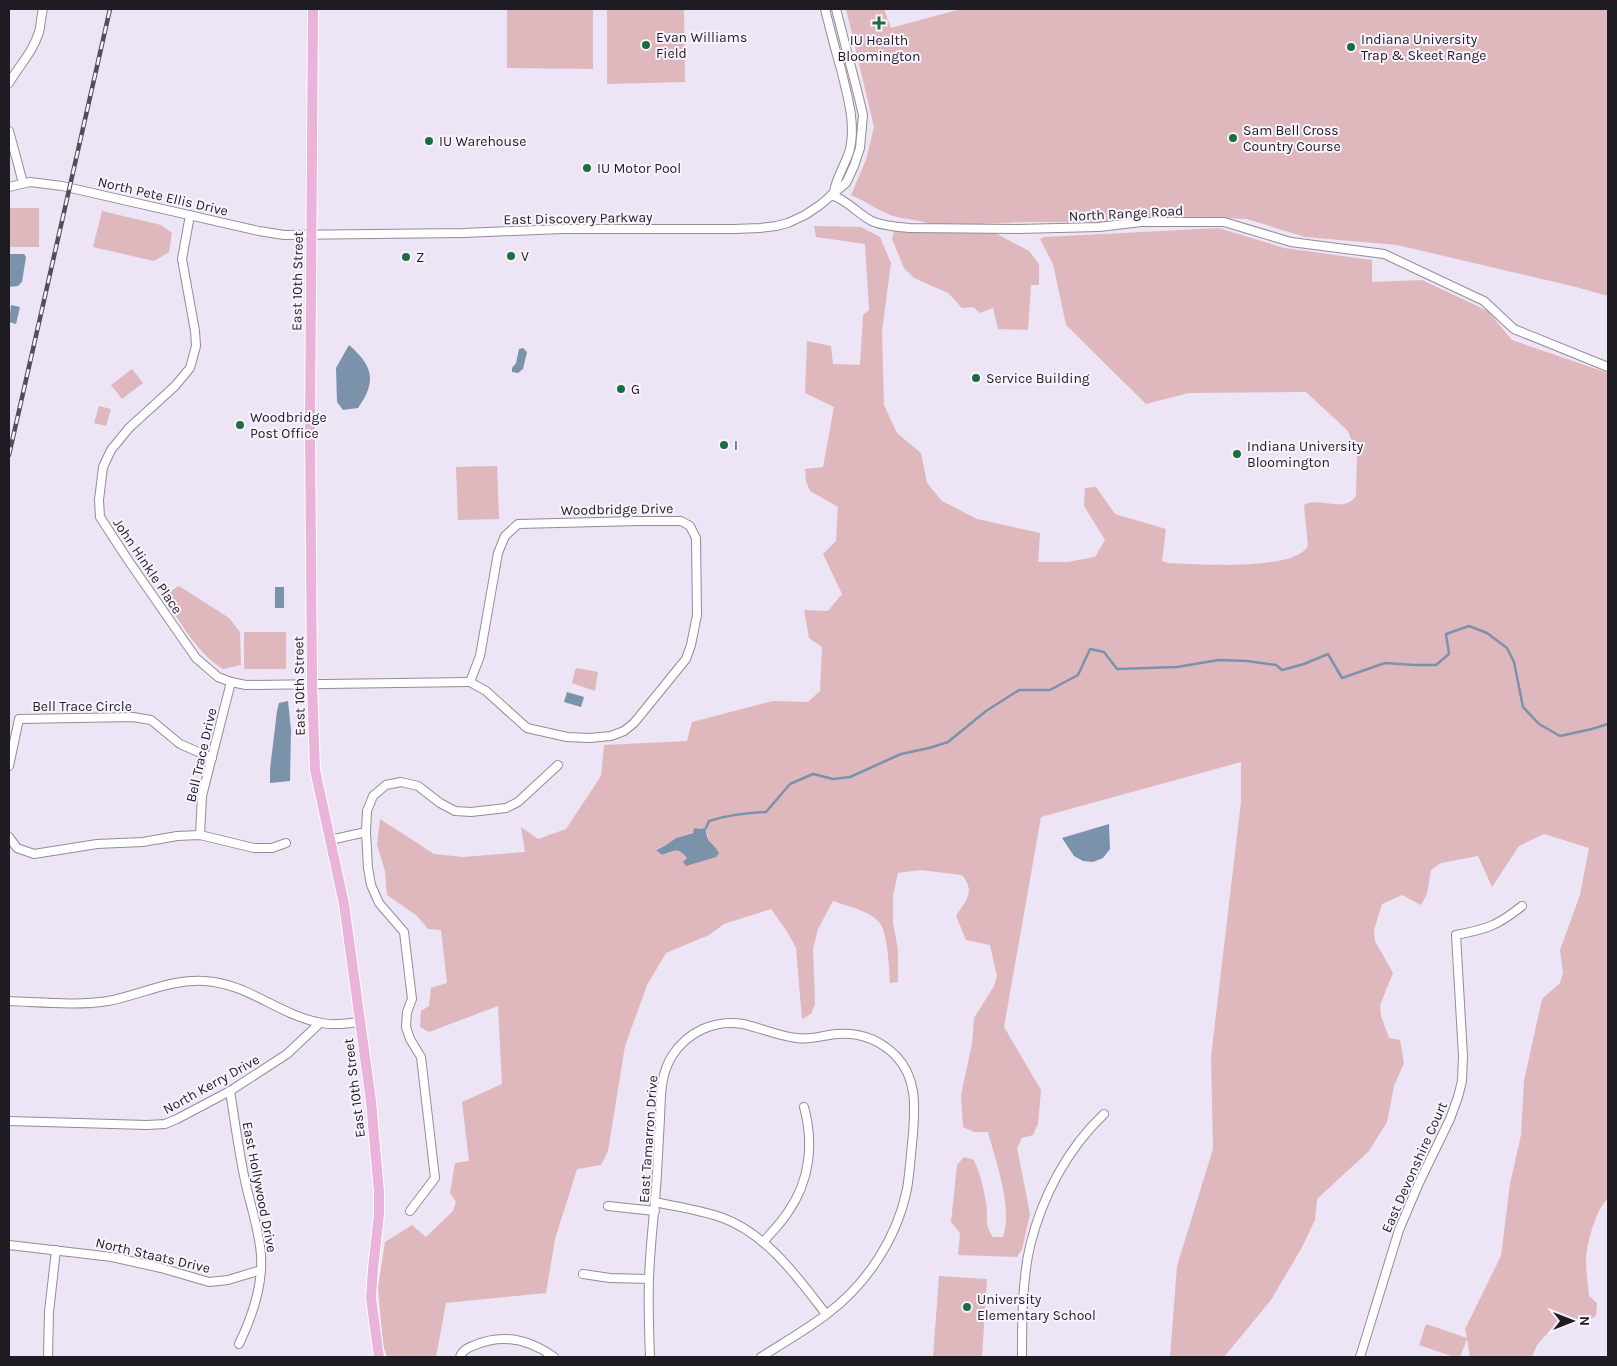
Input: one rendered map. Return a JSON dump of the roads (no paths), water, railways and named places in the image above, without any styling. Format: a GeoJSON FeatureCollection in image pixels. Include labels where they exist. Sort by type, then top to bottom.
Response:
{"type":"FeatureCollection","features":[{"type":"Feature","properties":{"kind":"main road","name":"East 10th Street"},"geometry":{"type":"LineString","coordinates":[[313,9],[310,428],[312,683],[315,770],[348,934],[371,1101],[379,1192],[379,1214],[371,1298],[379,1357]]}},
{"type":"Feature","properties":{"kind":"street"},"geometry":{"type":"LineString","coordinates":[[9,83],[33,47],[39,32],[42,9]]}},
{"type":"Feature","properties":{"kind":"street"},"geometry":{"type":"LineString","coordinates":[[825,9],[850,106],[852,128],[850,149],[836,179],[833,194]]}},
{"type":"Feature","properties":{"kind":"street","name":"East Discovery Parkway"},"geometry":{"type":"LineString","coordinates":[[312,234],[463,233],[562,229],[760,228],[788,223],[805,215],[846,183],[860,148],[862,115],[836,9]]}},
{"type":"Feature","properties":{"kind":"street"},"geometry":{"type":"LineString","coordinates":[[9,131],[23,183]]}},
{"type":"Feature","properties":{"kind":"street","name":"North Pete Ellis Drive"},"geometry":{"type":"LineString","coordinates":[[9,187],[37,182],[259,231],[284,234],[312,234]]}},
{"type":"Feature","properties":{"kind":"street","name":"North Range Road"},"geometry":{"type":"LineString","coordinates":[[833,194],[873,222],[900,227],[1027,229],[1099,227],[1140,222],[1224,222],[1291,242],[1384,254],[1484,301],[1514,329],[1608,366]]}},
{"type":"Feature","properties":{"kind":"street","name":"John Hinkle Place"},"geometry":{"type":"LineString","coordinates":[[190,215],[182,259],[196,331],[196,346],[190,368],[175,386],[129,428],[111,450],[103,467],[99,500],[100,517],[188,648],[205,668],[218,677],[246,685],[312,683]]}},
{"type":"Feature","properties":{"kind":"street","name":"Woodbridge Drive"},"geometry":{"type":"LineString","coordinates":[[681,521],[690,526],[696,538],[697,546],[697,615],[691,645],[686,659],[634,723],[624,731],[610,736],[589,738],[567,737],[527,728],[486,692],[470,682],[480,656],[500,544],[505,536],[518,524],[681,521]]}},
{"type":"Feature","properties":{"kind":"street","name":"Bell Trace Drive"},"geometry":{"type":"LineString","coordinates":[[200,835],[202,796],[232,682]]}},
{"type":"Feature","properties":{"kind":"street"},"geometry":{"type":"LineString","coordinates":[[312,683],[470,682]]}},
{"type":"Feature","properties":{"kind":"street","name":"Bell Trace Circle"},"geometry":{"type":"LineString","coordinates":[[9,766],[19,719],[133,717],[151,720],[180,744],[212,758]]}},
{"type":"Feature","properties":{"kind":"street"},"geometry":{"type":"LineString","coordinates":[[410,1211],[435,1178],[421,1057],[410,1039],[406,1027],[407,1012],[412,999],[404,932],[379,903],[371,886],[366,832],[368,811],[374,796],[386,785],[401,782],[418,786],[440,803],[456,811],[471,812],[506,808],[518,802],[558,766]]}},
{"type":"Feature","properties":{"kind":"street"},"geometry":{"type":"LineString","coordinates":[[330,840],[366,832]]}},
{"type":"Feature","properties":{"kind":"street"},"geometry":{"type":"LineString","coordinates":[[9,837],[17,848],[34,854],[97,844],[143,842],[177,836],[200,835],[254,848],[272,848],[286,843]]}},
{"type":"Feature","properties":{"kind":"street","name":"East Devonshire Court"},"geometry":{"type":"LineString","coordinates":[[1360,1357],[1399,1230],[1450,1119],[1462,1080],[1463,1056],[1456,935],[1494,926],[1522,906]]}},
{"type":"Feature","properties":{"kind":"street"},"geometry":{"type":"LineString","coordinates":[[9,1001],[85,1003],[106,1001],[166,985],[205,981],[222,983],[240,989],[293,1014],[320,1023],[360,1022]]}},
{"type":"Feature","properties":{"kind":"street","name":"North Kerry Drive"},"geometry":{"type":"LineString","coordinates":[[9,1122],[158,1125],[177,1119],[230,1091],[276,1063],[320,1023]]}},
{"type":"Feature","properties":{"kind":"street","name":"East Tamarron Drive"},"geometry":{"type":"LineString","coordinates":[[650,1357],[649,1279],[655,1211],[662,1081],[665,1070],[673,1055],[689,1037],[703,1029],[730,1023],[751,1026],[794,1038],[848,1034],[866,1037],[881,1043],[902,1064],[908,1073],[913,1089],[914,1110],[907,1189],[895,1228],[877,1261],[854,1290],[826,1314],[761,1357]]}},
{"type":"Feature","properties":{"kind":"street","name":"East Hollywood Drive"},"geometry":{"type":"LineString","coordinates":[[230,1091],[240,1155],[261,1255],[261,1270],[254,1309],[239,1344]]}},
{"type":"Feature","properties":{"kind":"street"},"geometry":{"type":"LineString","coordinates":[[763,1242],[788,1212],[806,1176],[810,1141],[804,1107]]}},
{"type":"Feature","properties":{"kind":"street"},"geometry":{"type":"LineString","coordinates":[[1022,1357],[1026,1270],[1036,1224],[1045,1200],[1068,1157],[1084,1135],[1104,1114]]}},
{"type":"Feature","properties":{"kind":"street"},"geometry":{"type":"LineString","coordinates":[[655,1202],[698,1211],[724,1219],[747,1231],[763,1242],[792,1272],[826,1314]]}},
{"type":"Feature","properties":{"kind":"street"},"geometry":{"type":"LineString","coordinates":[[608,1206],[655,1211]]}},
{"type":"Feature","properties":{"kind":"street","name":"North Staats Drive"},"geometry":{"type":"LineString","coordinates":[[9,1245],[112,1257],[161,1268],[208,1282],[228,1280],[261,1270]]}},
{"type":"Feature","properties":{"kind":"street"},"geometry":{"type":"LineString","coordinates":[[48,1357],[49,1312],[56,1250]]}},
{"type":"Feature","properties":{"kind":"street"},"geometry":{"type":"LineString","coordinates":[[583,1274],[610,1278],[649,1279]]}},
{"type":"Feature","properties":{"kind":"street"},"geometry":{"type":"LineString","coordinates":[[460,1357],[464,1350],[468,1348],[484,1341],[499,1338],[524,1341],[554,1357]]}},
{"type":"Feature","properties":{"kind":"water"},"geometry":{"type":"Polygon","coordinates":[[[9,254],[24,254],[26,257],[22,282],[18,286],[9,287],[9,254]]]}},
{"type":"Feature","properties":{"kind":"water"},"geometry":{"type":"Polygon","coordinates":[[[11,305],[20,307],[16,324],[9,322],[11,305]]]}},
{"type":"Feature","properties":{"kind":"water"},"geometry":{"type":"Polygon","coordinates":[[[349,345],[367,367],[370,374],[370,382],[368,390],[358,408],[343,410],[337,402],[336,368],[349,345]]]}},
{"type":"Feature","properties":{"kind":"water"},"geometry":{"type":"Polygon","coordinates":[[[523,348],[527,352],[523,369],[518,373],[512,372],[519,349],[523,348]]]}},
{"type":"Feature","properties":{"kind":"water"},"geometry":{"type":"Polygon","coordinates":[[[275,587],[284,587],[284,608],[275,608],[275,587]]]}},
{"type":"Feature","properties":{"kind":"water"},"geometry":{"type":"Polygon","coordinates":[[[567,692],[584,697],[581,707],[564,702],[567,692]]]}},
{"type":"Feature","properties":{"kind":"water"},"geometry":{"type":"Polygon","coordinates":[[[288,701],[291,730],[290,781],[270,783],[277,711],[279,703],[288,701]]]}},
{"type":"Feature","properties":{"kind":"water"},"geometry":{"type":"Polygon","coordinates":[[[1109,824],[1110,849],[1103,858],[1093,862],[1083,861],[1074,856],[1062,838],[1109,824]]]}},
{"type":"Feature","properties":{"kind":"water"},"geometry":{"type":"Polygon","coordinates":[[[694,828],[706,828],[709,840],[719,853],[716,857],[686,866],[683,862],[687,858],[681,852],[673,851],[662,855],[656,850],[676,838],[693,833],[694,828]]]}},
{"type":"Feature","properties":{"kind":"waterway"},"geometry":{"type":"LineString","coordinates":[[706,828],[709,821],[716,819],[766,812],[790,784],[813,774],[833,779],[850,777],[901,754],[948,742],[986,711],[1019,690],[1050,690],[1078,675],[1090,649],[1104,652],[1117,669],[1177,667],[1219,660],[1276,665],[1282,670],[1304,664],[1328,654],[1342,678],[1385,663],[1436,665],[1449,654],[1446,634],[1469,626],[1487,633],[1507,648],[1514,662],[1523,707],[1539,724],[1560,736],[1608,724]]}},
{"type":"Feature","properties":{"kind":"railway"},"geometry":{"type":"LineString","coordinates":[[9,455],[110,9]]}},
{"type":"Feature","properties":{"kind":"place","name":"IU Health Bloomington"},"geometry":{"type":"Point","coordinates":[879,23]}},
{"type":"Feature","properties":{"kind":"place","name":"Evan Williams Field"},"geometry":{"type":"Point","coordinates":[646,45]}},
{"type":"Feature","properties":{"kind":"place","name":"Indiana University Trap & Skeet Range"},"geometry":{"type":"Point","coordinates":[1351,47]}},
{"type":"Feature","properties":{"kind":"place","name":"Sam Bell Cross Country Course"},"geometry":{"type":"Point","coordinates":[1233,138]}},
{"type":"Feature","properties":{"kind":"place","name":"IU Warehouse"},"geometry":{"type":"Point","coordinates":[429,141]}},
{"type":"Feature","properties":{"kind":"place","name":"IU Motor Pool"},"geometry":{"type":"Point","coordinates":[587,168]}},
{"type":"Feature","properties":{"kind":"place","name":"V"},"geometry":{"type":"Point","coordinates":[511,256]}},
{"type":"Feature","properties":{"kind":"place","name":"Z"},"geometry":{"type":"Point","coordinates":[406,257]}},
{"type":"Feature","properties":{"kind":"place","name":"Service Building"},"geometry":{"type":"Point","coordinates":[976,378]}},
{"type":"Feature","properties":{"kind":"place","name":"G"},"geometry":{"type":"Point","coordinates":[621,389]}},
{"type":"Feature","properties":{"kind":"place","name":"Woodbridge Post Office"},"geometry":{"type":"Point","coordinates":[240,425]}},
{"type":"Feature","properties":{"kind":"place","name":"I"},"geometry":{"type":"Point","coordinates":[724,445]}},
{"type":"Feature","properties":{"kind":"place","name":"Indiana University Bloomington"},"geometry":{"type":"Point","coordinates":[1237,454]}},
{"type":"Feature","properties":{"kind":"place","name":"University Elementary School"},"geometry":{"type":"Point","coordinates":[967,1307]}}]}
